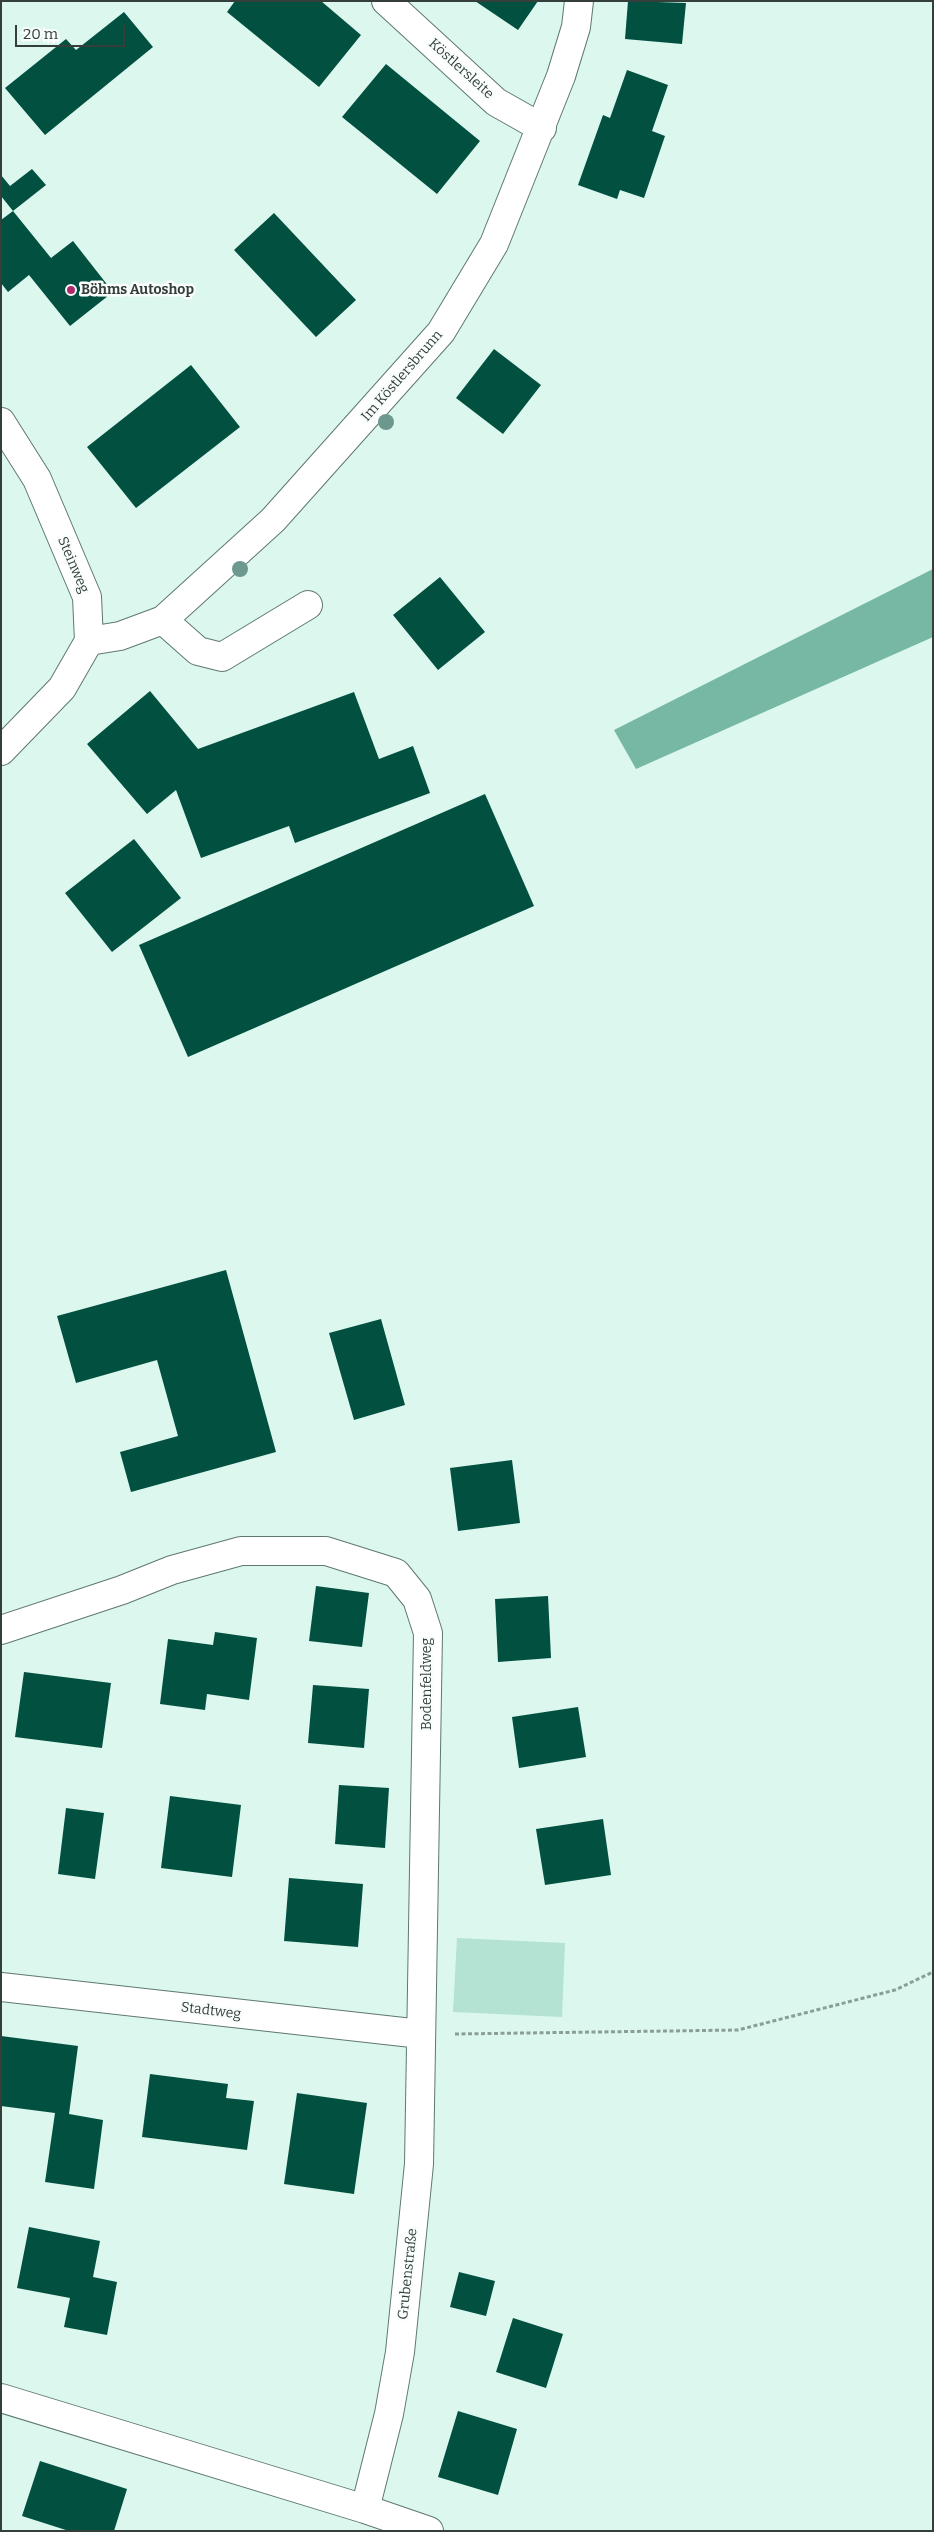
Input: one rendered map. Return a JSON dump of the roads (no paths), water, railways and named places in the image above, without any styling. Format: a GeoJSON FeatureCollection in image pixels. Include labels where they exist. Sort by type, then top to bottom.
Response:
{"type":"FeatureCollection","features":[{"type":"Feature","properties":{"kind":"street","name":"Köstlersleite"},"geometry":{"type":"LineString","coordinates":[[386,1],[496,102],[542,128]]}},
{"type":"Feature","properties":{"kind":"street","name":"Im Köstlersbrunn"},"geometry":{"type":"LineString","coordinates":[[89,641],[120,636],[163,620],[273,520],[441,332],[494,244],[542,128],[576,27],[578,1]]}},
{"type":"Feature","properties":{"kind":"street","name":"Steinweg"},"geometry":{"type":"LineString","coordinates":[[1,422],[37,479],[87,597],[89,641]]}},
{"type":"Feature","properties":{"kind":"street"},"geometry":{"type":"LineString","coordinates":[[163,620],[198,652],[222,657],[308,605]]}},
{"type":"Feature","properties":{"kind":"street"},"geometry":{"type":"LineString","coordinates":[[1,751],[62,688],[89,641]]}},
{"type":"Feature","properties":{"kind":"street","name":"Bodenfeldweg"},"geometry":{"type":"LineString","coordinates":[[1,1630],[122,1590],[172,1570],[240,1551],[326,1552],[396,1573],[417,1599],[428,1632],[421,2034]]}},
{"type":"Feature","properties":{"kind":"street","name":"Stadtweg"},"geometry":{"type":"LineString","coordinates":[[1,1987],[421,2034]]}},
{"type":"Feature","properties":{"kind":"street","name":"Grubenstraße"},"geometry":{"type":"LineString","coordinates":[[365,2509],[389,2414],[400,2352],[418,2164],[421,2034]]}},
{"type":"Feature","properties":{"kind":"street"},"geometry":{"type":"LineString","coordinates":[[1,2398],[365,2509],[429,2531]]}},
{"type":"Feature","properties":{"kind":"place","name":"Böhms Autoshop"},"geometry":{"type":"Point","coordinates":[71,290]}}]}
